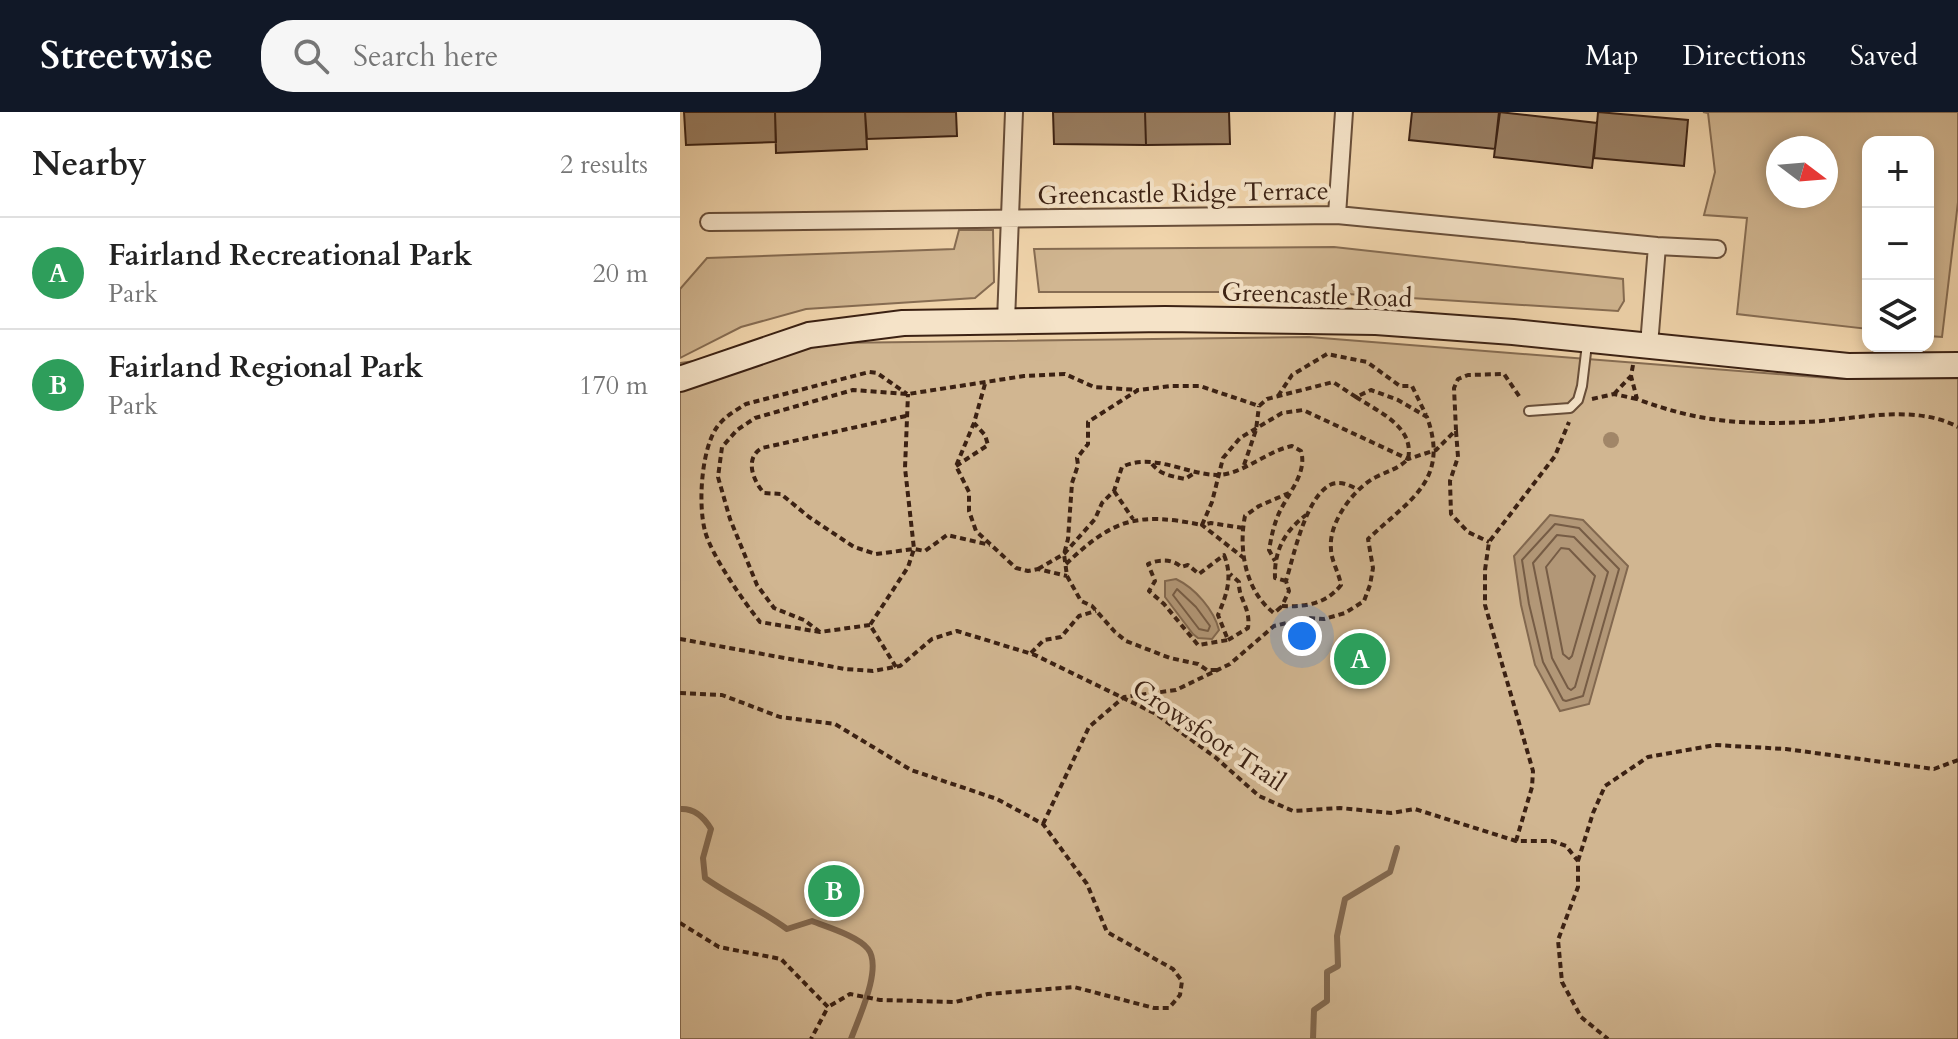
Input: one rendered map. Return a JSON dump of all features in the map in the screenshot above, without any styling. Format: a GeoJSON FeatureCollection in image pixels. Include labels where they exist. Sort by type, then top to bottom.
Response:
{"type":"FeatureCollection","features":[{"type":"Feature","properties":{"kind":"street"},"geometry":{"type":"LineString","coordinates":[[1006,321],[1014,112]]}},
{"type":"Feature","properties":{"kind":"street"},"geometry":{"type":"LineString","coordinates":[[1337,215],[1344,112]]}},
{"type":"Feature","properties":{"kind":"street","name":"Greencastle Ridge Terrace"},"geometry":{"type":"LineString","coordinates":[[709,222],[1337,215],[1717,249]]}},
{"type":"Feature","properties":{"kind":"street"},"geometry":{"type":"LineString","coordinates":[[1642,345],[1657,246]]}},
{"type":"Feature","properties":{"kind":"street","name":"Greencastle Road"},"geometry":{"type":"LineString","coordinates":[[680,379],[809,335],[903,323],[1165,319],[1376,322],[1848,366],[1958,365]]}},
{"type":"Feature","properties":{"kind":"lane"},"geometry":{"type":"LineString","coordinates":[[1529,411],[1570,408],[1578,400],[1588,340]]}},
{"type":"Feature","properties":{"kind":"path"},"geometry":{"type":"LineString","coordinates":[[1614,394],[1631,376],[1642,345]]}},
{"type":"Feature","properties":{"kind":"path"},"geometry":{"type":"LineString","coordinates":[[1043,824],[1089,727],[1124,697],[1176,690],[1230,664],[1274,626],[1309,618],[1324,619],[1345,613],[1364,601],[1373,568],[1368,539],[1417,497],[1433,465],[1436,450],[1427,417],[1412,386],[1400,386],[1367,362],[1327,354],[1292,375],[1278,397]]}},
{"type":"Feature","properties":{"kind":"path"},"geometry":{"type":"LineString","coordinates":[[869,372],[877,373],[908,394],[905,468],[914,549],[908,567],[870,625],[820,632],[760,622],[719,560],[705,532],[701,503],[704,468],[716,428],[746,404],[869,372]]}},
{"type":"Feature","properties":{"kind":"path"},"geometry":{"type":"LineString","coordinates":[[820,632],[804,620],[774,608],[757,585],[730,519],[718,477],[722,447],[737,430],[755,418],[853,390],[908,394],[1024,376],[1065,374],[1094,387],[1138,390],[1200,386],[1259,406]]}},
{"type":"Feature","properties":{"kind":"path"},"geometry":{"type":"LineString","coordinates":[[1489,542],[1468,532],[1451,514],[1450,481],[1458,457],[1454,388],[1458,379],[1468,375],[1504,374],[1529,411]]}},
{"type":"Feature","properties":{"kind":"path"},"geometry":{"type":"LineString","coordinates":[[1631,376],[1637,399]]}},
{"type":"Feature","properties":{"kind":"path"},"geometry":{"type":"LineString","coordinates":[[1243,468],[1256,430],[1259,406],[1267,399],[1333,382],[1405,433],[1409,442],[1408,459]]}},
{"type":"Feature","properties":{"kind":"path"},"geometry":{"type":"LineString","coordinates":[[985,384],[974,423],[956,466],[969,492],[973,525],[1016,568],[1038,569],[1067,576]]}},
{"type":"Feature","properties":{"kind":"path"},"geometry":{"type":"LineString","coordinates":[[1138,390],[1088,422],[1088,444],[1077,458],[1074,476],[1064,554],[1067,576],[1081,601],[1126,641],[1170,658],[1198,664],[1207,670],[1219,670]]}},
{"type":"Feature","properties":{"kind":"path"},"geometry":{"type":"LineString","coordinates":[[1356,397],[1371,390],[1398,400],[1427,417]]}},
{"type":"Feature","properties":{"kind":"path"},"geometry":{"type":"LineString","coordinates":[[1516,841],[1532,787],[1533,771],[1485,605],[1485,570],[1489,542],[1555,456],[1568,424],[1570,408],[1587,400],[1614,394],[1673,413],[1717,422],[1805,422],[1913,415],[1958,427]]}},
{"type":"Feature","properties":{"kind":"path"},"geometry":{"type":"LineString","coordinates":[[1202,525],[1212,502],[1223,458],[1240,438],[1282,413],[1303,410],[1408,459]]}},
{"type":"Feature","properties":{"kind":"path"},"geometry":{"type":"LineString","coordinates":[[906,416],[762,448],[756,451],[751,469],[755,482],[764,493],[781,494],[854,547],[876,554],[914,549],[925,551],[947,535],[990,545]]}},
{"type":"Feature","properties":{"kind":"path"},"geometry":{"type":"LineString","coordinates":[[956,466],[988,445],[985,435],[974,423]]}},
{"type":"Feature","properties":{"kind":"path"},"geometry":{"type":"LineString","coordinates":[[1282,606],[1306,607],[1332,597],[1341,585],[1331,549],[1336,521],[1357,489],[1376,477],[1398,469],[1408,459],[1436,450],[1456,430]]}},
{"type":"Feature","properties":{"kind":"path"},"geometry":{"type":"LineString","coordinates":[[1038,569],[1064,554],[1095,519],[1102,503],[1114,491],[1122,467],[1137,462],[1218,475],[1243,468],[1277,449],[1292,446],[1301,451],[1303,459],[1291,492],[1277,517],[1269,550],[1275,561]]}},
{"type":"Feature","properties":{"kind":"path"},"geometry":{"type":"LineString","coordinates":[[1152,464],[1160,473],[1185,479],[1198,471]]}},
{"type":"Feature","properties":{"kind":"path"},"geometry":{"type":"LineString","coordinates":[[1274,626],[1274,613],[1282,606],[1289,591],[1286,581],[1317,495],[1334,483],[1344,483],[1357,489]]}},
{"type":"Feature","properties":{"kind":"path"},"geometry":{"type":"LineString","coordinates":[[1114,491],[1133,520]]}},
{"type":"Feature","properties":{"kind":"path"},"geometry":{"type":"LineString","coordinates":[[1274,613],[1263,605],[1245,571],[1243,528],[1245,516],[1291,492]]}},
{"type":"Feature","properties":{"kind":"path"},"geometry":{"type":"LineString","coordinates":[[1286,581],[1275,578],[1275,561],[1289,528],[1308,513]]}},
{"type":"Feature","properties":{"kind":"path"},"geometry":{"type":"LineString","coordinates":[[1065,564],[1115,525],[1133,520],[1211,523],[1243,528]]}},
{"type":"Feature","properties":{"kind":"path"},"geometry":{"type":"LineString","coordinates":[[960,539],[970,533],[973,525]]}},
{"type":"Feature","properties":{"kind":"path"},"geometry":{"type":"LineString","coordinates":[[1202,525],[1245,559]]}},
{"type":"Feature","properties":{"kind":"path"},"geometry":{"type":"LineString","coordinates":[[1224,544],[1230,574],[1228,591],[1218,615],[1228,640]]}},
{"type":"Feature","properties":{"kind":"path"},"geometry":{"type":"LineString","coordinates":[[1224,555],[1199,574],[1188,565],[1181,567],[1177,563],[1158,560],[1148,564],[1155,581],[1149,591],[1198,645],[1228,640],[1248,628],[1250,618],[1239,582],[1230,574]]}},
{"type":"Feature","properties":{"kind":"path"},"geometry":{"type":"LineString","coordinates":[[1030,653],[1044,640],[1061,637],[1079,616],[1098,613]]}},
{"type":"Feature","properties":{"kind":"path"},"geometry":{"type":"LineString","coordinates":[[680,639],[845,669],[873,671],[896,667],[870,625]]}},
{"type":"Feature","properties":{"kind":"path","name":"Crowsfoot Trail"},"geometry":{"type":"LineString","coordinates":[[896,667],[932,639],[957,631],[1030,653],[1156,714],[1215,757],[1259,796],[1293,811],[1340,808],[1371,813],[1415,809],[1516,841],[1552,841],[1566,846],[1578,861]]}},
{"type":"Feature","properties":{"kind":"path"},"geometry":{"type":"LineString","coordinates":[[680,693],[722,695],[780,717],[835,724],[911,770],[997,799],[1043,824],[1087,884],[1107,932],[1173,969],[1182,981],[1180,995],[1169,1008],[1154,1008],[1074,987],[988,994],[955,1002],[880,1000],[850,994],[828,1007],[811,1039]]}},
{"type":"Feature","properties":{"kind":"path"},"geometry":{"type":"LineString","coordinates":[[1608,1039],[1581,1017],[1562,982],[1558,940],[1578,887],[1578,861],[1605,786],[1648,757],[1715,745],[1786,749],[1934,769],[1958,760]]}},
{"type":"Feature","properties":{"kind":"path"},"geometry":{"type":"LineString","coordinates":[[680,923],[719,947],[781,959],[828,1007]]}},
{"type":"Feature","properties":{"kind":"shaded area"},"geometry":{"type":"Polygon","coordinates":[[[1703,112],[1958,112],[1958,202],[1942,337],[1934,336],[1934,136],[1862,136],[1862,328],[1737,314],[1747,218],[1704,215],[1715,172],[1708,113],[1703,112]]]}},
{"type":"Feature","properties":{"kind":"shaded area"},"geometry":{"type":"Polygon","coordinates":[[[959,230],[993,230],[994,282],[975,298],[806,309],[741,327],[680,358],[680,289],[707,258],[954,249],[959,230]]]}},
{"type":"Feature","properties":{"kind":"shaded area"},"geometry":{"type":"Polygon","coordinates":[[[1334,247],[1623,279],[1624,301],[1618,311],[1315,292],[1039,292],[1034,249],[1334,247]]]}},
{"type":"Feature","properties":{"kind":"shaded area"},"geometry":{"type":"Polygon","coordinates":[[[1309,337],[1841,379],[1958,378],[1958,1039],[680,1039],[680,363],[829,343],[1309,337]]]}},
{"type":"Feature","properties":{"kind":"water"},"geometry":{"type":"Polygon","coordinates":[[[1550,515],[1583,520],[1628,566],[1589,704],[1560,711],[1535,665],[1514,556],[1550,515]]]}},
{"type":"Feature","properties":{"kind":"water"},"geometry":{"type":"Polygon","coordinates":[[[1176,579],[1197,594],[1213,615],[1219,630],[1212,639],[1198,638],[1193,634],[1165,597],[1165,581],[1176,579]]]}},
{"type":"Feature","properties":{"kind":"building"},"geometry":{"type":"Polygon","coordinates":[[[684,112],[775,112],[776,142],[686,145],[684,112]]]}},
{"type":"Feature","properties":{"kind":"building"},"geometry":{"type":"Polygon","coordinates":[[[775,112],[865,112],[867,149],[776,153],[775,112]]]}},
{"type":"Feature","properties":{"kind":"building"},"geometry":{"type":"Polygon","coordinates":[[[865,112],[956,112],[957,136],[867,139],[865,112]]]}},
{"type":"Feature","properties":{"kind":"building"},"geometry":{"type":"Polygon","coordinates":[[[1053,112],[1145,112],[1146,145],[1054,144],[1053,112]]]}},
{"type":"Feature","properties":{"kind":"building"},"geometry":{"type":"Polygon","coordinates":[[[1145,112],[1229,112],[1230,144],[1146,145],[1145,112]]]}},
{"type":"Feature","properties":{"kind":"building"},"geometry":{"type":"Polygon","coordinates":[[[1412,112],[1500,112],[1495,149],[1409,140],[1412,112]]]}},
{"type":"Feature","properties":{"kind":"building"},"geometry":{"type":"Polygon","coordinates":[[[1499,112],[1597,123],[1592,168],[1494,157],[1499,112]]]}},
{"type":"Feature","properties":{"kind":"building"},"geometry":{"type":"Polygon","coordinates":[[[1598,112],[1688,120],[1684,166],[1594,158],[1598,112]]]}},
{"type":"Feature","properties":{"kind":"waterway"},"geometry":{"type":"LineString","coordinates":[[680,809],[698,814],[711,829],[703,858],[705,878],[787,929],[812,921],[850,936],[868,949],[873,968],[871,981],[851,1039]]}},
{"type":"Feature","properties":{"kind":"waterway"},"geometry":{"type":"LineString","coordinates":[[1313,1039],[1314,1010],[1327,1001],[1327,972],[1338,966],[1337,936],[1345,899],[1390,872],[1397,848]]}},
{"type":"Feature","properties":{"kind":"place","name":"Fairland Recreational Park"},"geometry":{"type":"Point","coordinates":[1360,659]}},
{"type":"Feature","properties":{"kind":"place","name":"Fairland Regional Park"},"geometry":{"type":"Point","coordinates":[834,891]}}]}
